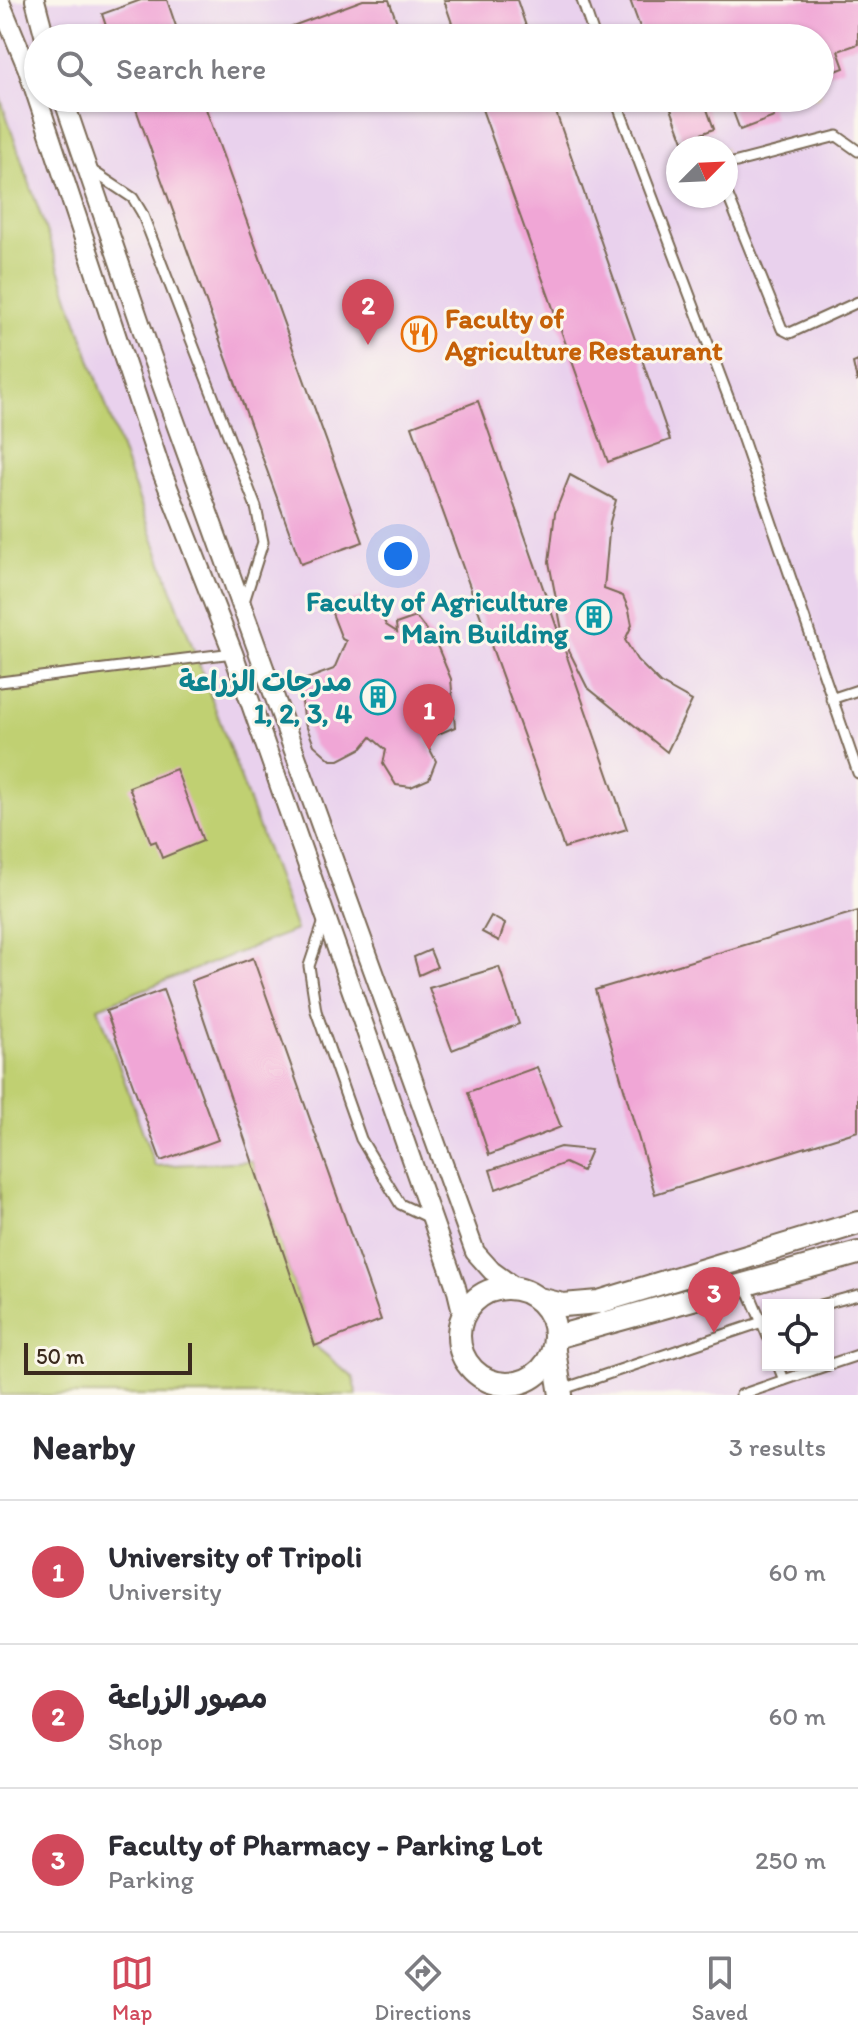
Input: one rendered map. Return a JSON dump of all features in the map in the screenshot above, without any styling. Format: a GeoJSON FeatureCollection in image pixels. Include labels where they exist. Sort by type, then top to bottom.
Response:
{"type":"FeatureCollection","features":[{"type":"Feature","properties":{"kind":"street"},"geometry":{"type":"LineString","coordinates":[[35,0],[41,24]]}},
{"type":"Feature","properties":{"kind":"street"},"geometry":{"type":"LineString","coordinates":[[0,2],[24,60]]}},
{"type":"Feature","properties":{"kind":"street"},"geometry":{"type":"LineString","coordinates":[[42,112],[160,467],[233,653],[432,1219],[463,1316]]}},
{"type":"Feature","properties":{"kind":"street"},"geometry":{"type":"LineString","coordinates":[[68,112],[150,352],[475,1252],[492,1271],[517,1289],[563,1305],[599,1302],[858,1223]]}},
{"type":"Feature","properties":{"kind":"street"},"geometry":{"type":"LineString","coordinates":[[465,1359],[486,1379],[513,1384],[538,1373],[555,1344],[858,1253]]}},
{"type":"Feature","properties":{"kind":"street"},"geometry":{"type":"LineString","coordinates":[[479,1395],[459,1338],[463,1316],[476,1299],[496,1289],[517,1289]]}},
{"type":"Feature","properties":{"kind":"street"},"geometry":{"type":"LineString","coordinates":[[539,1299],[548,1310],[560,1392]]}},
{"type":"Feature","properties":{"kind":"lane"},"geometry":{"type":"LineString","coordinates":[[582,0],[590,24]]}},
{"type":"Feature","properties":{"kind":"lane"},"geometry":{"type":"LineString","coordinates":[[620,112],[729,399],[858,773]]}},
{"type":"Feature","properties":{"kind":"lane"},"geometry":{"type":"LineString","coordinates":[[738,162],[837,136],[858,151]]}},
{"type":"Feature","properties":{"kind":"lane"},"geometry":{"type":"LineString","coordinates":[[88,168],[133,198],[142,213],[256,507],[263,542],[243,605]]}},
{"type":"Feature","properties":{"kind":"lane"},"geometry":{"type":"LineString","coordinates":[[733,208],[782,329],[790,333],[858,302]]}},
{"type":"Feature","properties":{"kind":"lane"},"geometry":{"type":"LineString","coordinates":[[0,682],[233,653]]}},
{"type":"Feature","properties":{"kind":"lane"},"geometry":{"type":"LineString","coordinates":[[831,699],[858,690]]}},
{"type":"Feature","properties":{"kind":"lane"},"geometry":{"type":"LineString","coordinates":[[325,917],[309,966],[316,1011],[361,1139],[400,1204],[432,1219]]}},
{"type":"Feature","properties":{"kind":"lane"},"geometry":{"type":"LineString","coordinates":[[746,1285],[762,1315]]}},
{"type":"Feature","properties":{"kind":"lane"},"geometry":{"type":"LineString","coordinates":[[834,1301],[858,1295]]}},
{"type":"Feature","properties":{"kind":"lane"},"geometry":{"type":"LineString","coordinates":[[560,1392],[762,1322]]}},
{"type":"Feature","properties":{"kind":"lane"},"geometry":{"type":"LineString","coordinates":[[834,1363],[858,1355]]}},
{"type":"Feature","properties":{"kind":"lane"},"geometry":{"type":"LineString","coordinates":[[780,1371],[784,1380]]}},
{"type":"Feature","properties":{"kind":"lane"},"geometry":{"type":"LineString","coordinates":[[741,1395],[810,1371]]}},
{"type":"Feature","properties":{"kind":"shaded area"},"geometry":{"type":"Polygon","coordinates":[[[0,0],[858,0],[858,1395],[0,1395],[0,0]]]}},
{"type":"Feature","properties":{"kind":"green space"},"geometry":{"type":"Polygon","coordinates":[[[0,97],[130,475],[296,930],[98,1007],[155,1166],[252,1161],[315,1346],[354,1378],[356,1395],[0,1395],[0,97]]]}},
{"type":"Feature","properties":{"kind":"building"},"geometry":{"type":"Polygon","coordinates":[[[141,0],[167,0],[175,24],[105,24],[102,14],[141,0]]]}},
{"type":"Feature","properties":{"kind":"building"},"geometry":{"type":"Polygon","coordinates":[[[363,0],[389,0],[398,24],[298,24],[363,0]]]}},
{"type":"Feature","properties":{"kind":"building"},"geometry":{"type":"Polygon","coordinates":[[[444,0],[517,0],[525,24],[452,24],[444,0]]]}},
{"type":"Feature","properties":{"kind":"building"},"geometry":{"type":"Polygon","coordinates":[[[630,0],[858,0],[858,44],[838,51],[844,68],[834,72],[834,24],[639,24],[630,0]]]}},
{"type":"Feature","properties":{"kind":"building"},"geometry":{"type":"Polygon","coordinates":[[[137,112],[207,112],[363,542],[301,564],[137,112]]]}},
{"type":"Feature","properties":{"kind":"building"},"geometry":{"type":"Polygon","coordinates":[[[483,112],[556,112],[670,440],[608,462],[483,112]]]}},
{"type":"Feature","properties":{"kind":"building"},"geometry":{"type":"Polygon","coordinates":[[[672,112],[708,112],[714,129],[696,136],[681,136],[672,112]]]}},
{"type":"Feature","properties":{"kind":"building"},"geometry":{"type":"Polygon","coordinates":[[[733,112],[772,112],[774,117],[740,130],[733,112]]]}},
{"type":"Feature","properties":{"kind":"building"},"geometry":{"type":"Polygon","coordinates":[[[858,361],[858,380],[857,381],[853,363],[858,361]]]}},
{"type":"Feature","properties":{"kind":"building"},"geometry":{"type":"Polygon","coordinates":[[[478,401],[627,829],[564,848],[412,426],[478,401]]]}},
{"type":"Feature","properties":{"kind":"building","name":"Faculty of Agriculture - Main Building"},"geometry":{"type":"Polygon","coordinates":[[[570,475],[616,500],[610,522],[604,589],[623,596],[629,610],[632,625],[625,640],[637,660],[660,683],[692,701],[667,752],[587,687],[564,641],[549,562],[555,513],[570,475]]]}},
{"type":"Feature","properties":{"kind":"building","name":"مدرجات الزراعة 1, 2, 3, 4"},"geometry":{"type":"Polygon","coordinates":[[[372,594],[386,625],[397,632],[396,624],[416,617],[436,643],[451,679],[455,727],[434,736],[431,726],[425,740],[436,761],[429,779],[411,787],[396,785],[383,764],[386,750],[371,737],[362,748],[339,760],[331,760],[314,745],[305,723],[299,682],[334,669],[346,641],[342,639],[332,613],[336,607],[372,594]]]}},
{"type":"Feature","properties":{"kind":"building"},"geometry":{"type":"Polygon","coordinates":[[[176,769],[203,841],[162,858],[156,841],[151,843],[129,787],[176,769]]]}},
{"type":"Feature","properties":{"kind":"building"},"geometry":{"type":"Polygon","coordinates":[[[858,911],[858,1131],[655,1194],[595,990],[858,911]]]}},
{"type":"Feature","properties":{"kind":"building"},"geometry":{"type":"Polygon","coordinates":[[[491,916],[505,924],[499,941],[482,932],[491,916]]]}},
{"type":"Feature","properties":{"kind":"building"},"geometry":{"type":"Polygon","coordinates":[[[430,950],[437,967],[419,975],[414,957],[430,950]]]}},
{"type":"Feature","properties":{"kind":"building"},"geometry":{"type":"Polygon","coordinates":[[[253,958],[381,1320],[315,1346],[191,981],[253,958]]]}},
{"type":"Feature","properties":{"kind":"building"},"geometry":{"type":"Polygon","coordinates":[[[499,967],[519,1024],[452,1050],[429,988],[499,967]]]}},
{"type":"Feature","properties":{"kind":"building"},"geometry":{"type":"Polygon","coordinates":[[[163,990],[218,1140],[161,1161],[106,1011],[163,990]]]}},
{"type":"Feature","properties":{"kind":"building"},"geometry":{"type":"Polygon","coordinates":[[[537,1067],[561,1127],[489,1155],[468,1092],[537,1067]]]}},
{"type":"Feature","properties":{"kind":"building"},"geometry":{"type":"Polygon","coordinates":[[[560,1147],[591,1150],[582,1171],[565,1163],[496,1189],[490,1170],[560,1147]]]}},
{"type":"Feature","properties":{"kind":"place","name":"Faculty of Agriculture Restaurant"},"geometry":{"type":"Point","coordinates":[419,334]}},
{"type":"Feature","properties":{"kind":"place","name":"مصور الزراعة"},"geometry":{"type":"Point","coordinates":[368,345]}},
{"type":"Feature","properties":{"kind":"place","name":"Faculty of Agriculture - Main Building"},"geometry":{"type":"Point","coordinates":[594,617]}},
{"type":"Feature","properties":{"kind":"place","name":"مدرجات الزراعة 1, 2, 3, 4"},"geometry":{"type":"Point","coordinates":[378,697]}},
{"type":"Feature","properties":{"kind":"place","name":"University of Tripoli"},"geometry":{"type":"Point","coordinates":[429,750]}},
{"type":"Feature","properties":{"kind":"place","name":"Faculty of Pharmacy - Parking Lot"},"geometry":{"type":"Point","coordinates":[714,1333]}}]}
